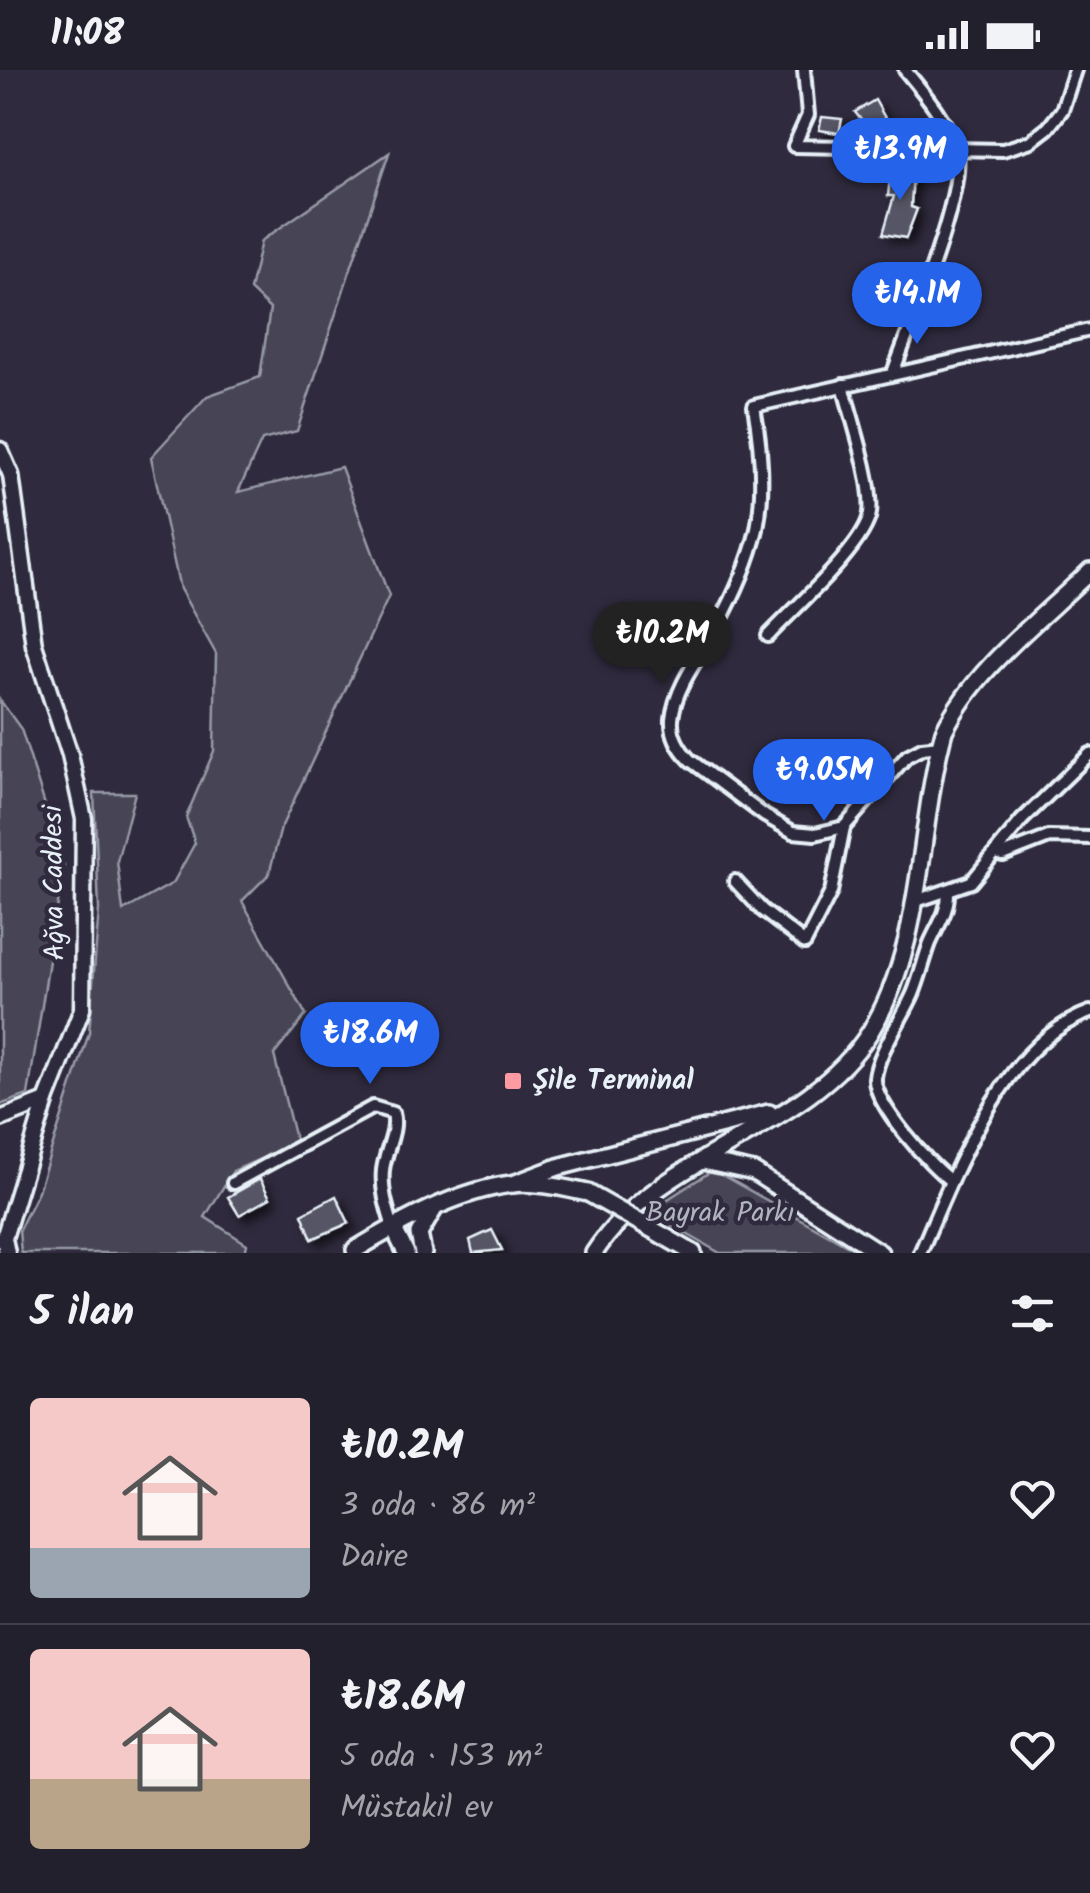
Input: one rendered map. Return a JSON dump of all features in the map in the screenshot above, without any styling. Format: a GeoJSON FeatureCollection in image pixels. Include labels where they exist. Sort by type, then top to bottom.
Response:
{"type":"FeatureCollection","features":[{"type":"Feature","properties":{"kind":"main road"},"geometry":{"type":"LineString","coordinates":[[594,1253],[634,1204],[834,1076],[868,1035],[892,987],[913,902],[940,746],[954,710],[1090,571]]}},
{"type":"Feature","properties":{"kind":"main road"},"geometry":{"type":"LineString","coordinates":[[356,1252],[393,1227],[434,1209],[558,1167],[783,1110]]}},
{"type":"Feature","properties":{"kind":"main road"},"geometry":{"type":"LineString","coordinates":[[737,1138],[743,1158],[754,1172],[880,1253]]}},
{"type":"Feature","properties":{"kind":"main road"},"geometry":{"type":"LineString","coordinates":[[704,1160],[754,1172]]}},
{"type":"Feature","properties":{"kind":"main road"},"geometry":{"type":"LineString","coordinates":[[513,1184],[588,1193],[694,1253]]}},
{"type":"Feature","properties":{"kind":"main road"},"geometry":{"type":"LineString","coordinates":[[424,1253],[419,1234],[434,1209]]}},
{"type":"Feature","properties":{"kind":"main road"},"geometry":{"type":"LineString","coordinates":[[393,1227],[406,1253]]}},
{"type":"Feature","properties":{"kind":"street"},"geometry":{"type":"LineString","coordinates":[[804,70],[808,115],[794,146],[957,151],[1003,150],[1031,141],[1062,110],[1075,70]]}},
{"type":"Feature","properties":{"kind":"street"},"geometry":{"type":"LineString","coordinates":[[893,373],[953,202],[957,151],[929,98],[905,70]]}},
{"type":"Feature","properties":{"kind":"street"},"geometry":{"type":"LineString","coordinates":[[844,827],[807,834],[787,829],[690,760],[678,746],[672,722],[684,684],[737,586],[756,531],[762,476],[754,406],[1090,330]]}},
{"type":"Feature","properties":{"kind":"street"},"geometry":{"type":"LineString","coordinates":[[768,636],[854,545],[868,523],[870,499],[843,385]]}},
{"type":"Feature","properties":{"kind":"street","name":"Ağva Caddesi"},"geometry":{"type":"LineString","coordinates":[[0,450],[12,475],[34,644],[70,755],[84,819],[82,1009],[46,1101],[4,1238],[6,1253]]}},
{"type":"Feature","properties":{"kind":"street"},"geometry":{"type":"LineString","coordinates":[[735,881],[762,910],[805,943],[830,892],[844,827],[907,756],[922,748],[940,746]]}},
{"type":"Feature","properties":{"kind":"street"},"geometry":{"type":"LineString","coordinates":[[913,902],[971,882],[1022,820],[1090,754]]}},
{"type":"Feature","properties":{"kind":"street"},"geometry":{"type":"LineString","coordinates":[[996,853],[1049,837],[1090,838]]}},
{"type":"Feature","properties":{"kind":"street"},"geometry":{"type":"LineString","coordinates":[[948,892],[944,915],[915,990],[878,1066],[875,1082],[880,1098],[914,1144],[951,1181]]}},
{"type":"Feature","properties":{"kind":"street"},"geometry":{"type":"LineString","coordinates":[[920,1253],[951,1181],[1013,1071],[1049,1034],[1090,1012]]}},
{"type":"Feature","properties":{"kind":"street"},"geometry":{"type":"LineString","coordinates":[[0,1119],[46,1101]]}},
{"type":"Feature","properties":{"kind":"street"},"geometry":{"type":"LineString","coordinates":[[233,1183],[373,1106],[383,1107],[393,1113],[395,1120],[383,1168],[383,1192],[393,1227]]}},
{"type":"Feature","properties":{"kind":"green space"},"geometry":{"type":"Polygon","coordinates":[[[389,153],[297,431],[262,440],[238,492],[341,467],[389,596],[281,828],[269,874],[242,901],[306,1015],[274,1055],[296,1143],[233,1171],[205,1217],[247,1244],[245,1253],[21,1253],[19,1230],[38,1191],[89,1033],[99,909],[94,793],[135,793],[117,861],[123,911],[173,883],[195,843],[186,817],[214,751],[216,654],[180,589],[151,457],[207,396],[260,377],[270,309],[250,290],[261,241],[389,153]]]}},
{"type":"Feature","properties":{"kind":"green space"},"geometry":{"type":"Polygon","coordinates":[[[0,700],[21,729],[64,865],[28,1095],[0,1105],[0,700]]]}},
{"type":"Feature","properties":{"kind":"green space","name":"Bayrak Parkı"},"geometry":{"type":"Polygon","coordinates":[[[713,1170],[861,1253],[720,1253],[648,1212],[713,1170]]]}},
{"type":"Feature","properties":{"kind":"building"},"geometry":{"type":"Polygon","coordinates":[[[875,100],[885,118],[868,129],[855,112],[875,100]]]}},
{"type":"Feature","properties":{"kind":"building"},"geometry":{"type":"Polygon","coordinates":[[[822,117],[842,119],[839,133],[819,130],[822,117]]]}},
{"type":"Feature","properties":{"kind":"building"},"geometry":{"type":"Polygon","coordinates":[[[891,167],[913,170],[911,207],[917,209],[906,238],[883,234],[894,196],[888,196],[891,167]]]}},
{"type":"Feature","properties":{"kind":"building"},"geometry":{"type":"Polygon","coordinates":[[[260,1179],[270,1198],[239,1215],[228,1197],[260,1179]]]}},
{"type":"Feature","properties":{"kind":"building"},"geometry":{"type":"Polygon","coordinates":[[[336,1196],[349,1223],[312,1239],[302,1214],[336,1196]]]}},
{"type":"Feature","properties":{"kind":"building"},"geometry":{"type":"Polygon","coordinates":[[[492,1230],[502,1250],[473,1253],[470,1240],[492,1230]]]}},
{"type":"Feature","properties":{"kind":"place","name":"Şile Terminal"},"geometry":{"type":"Point","coordinates":[513,1081]}}]}
